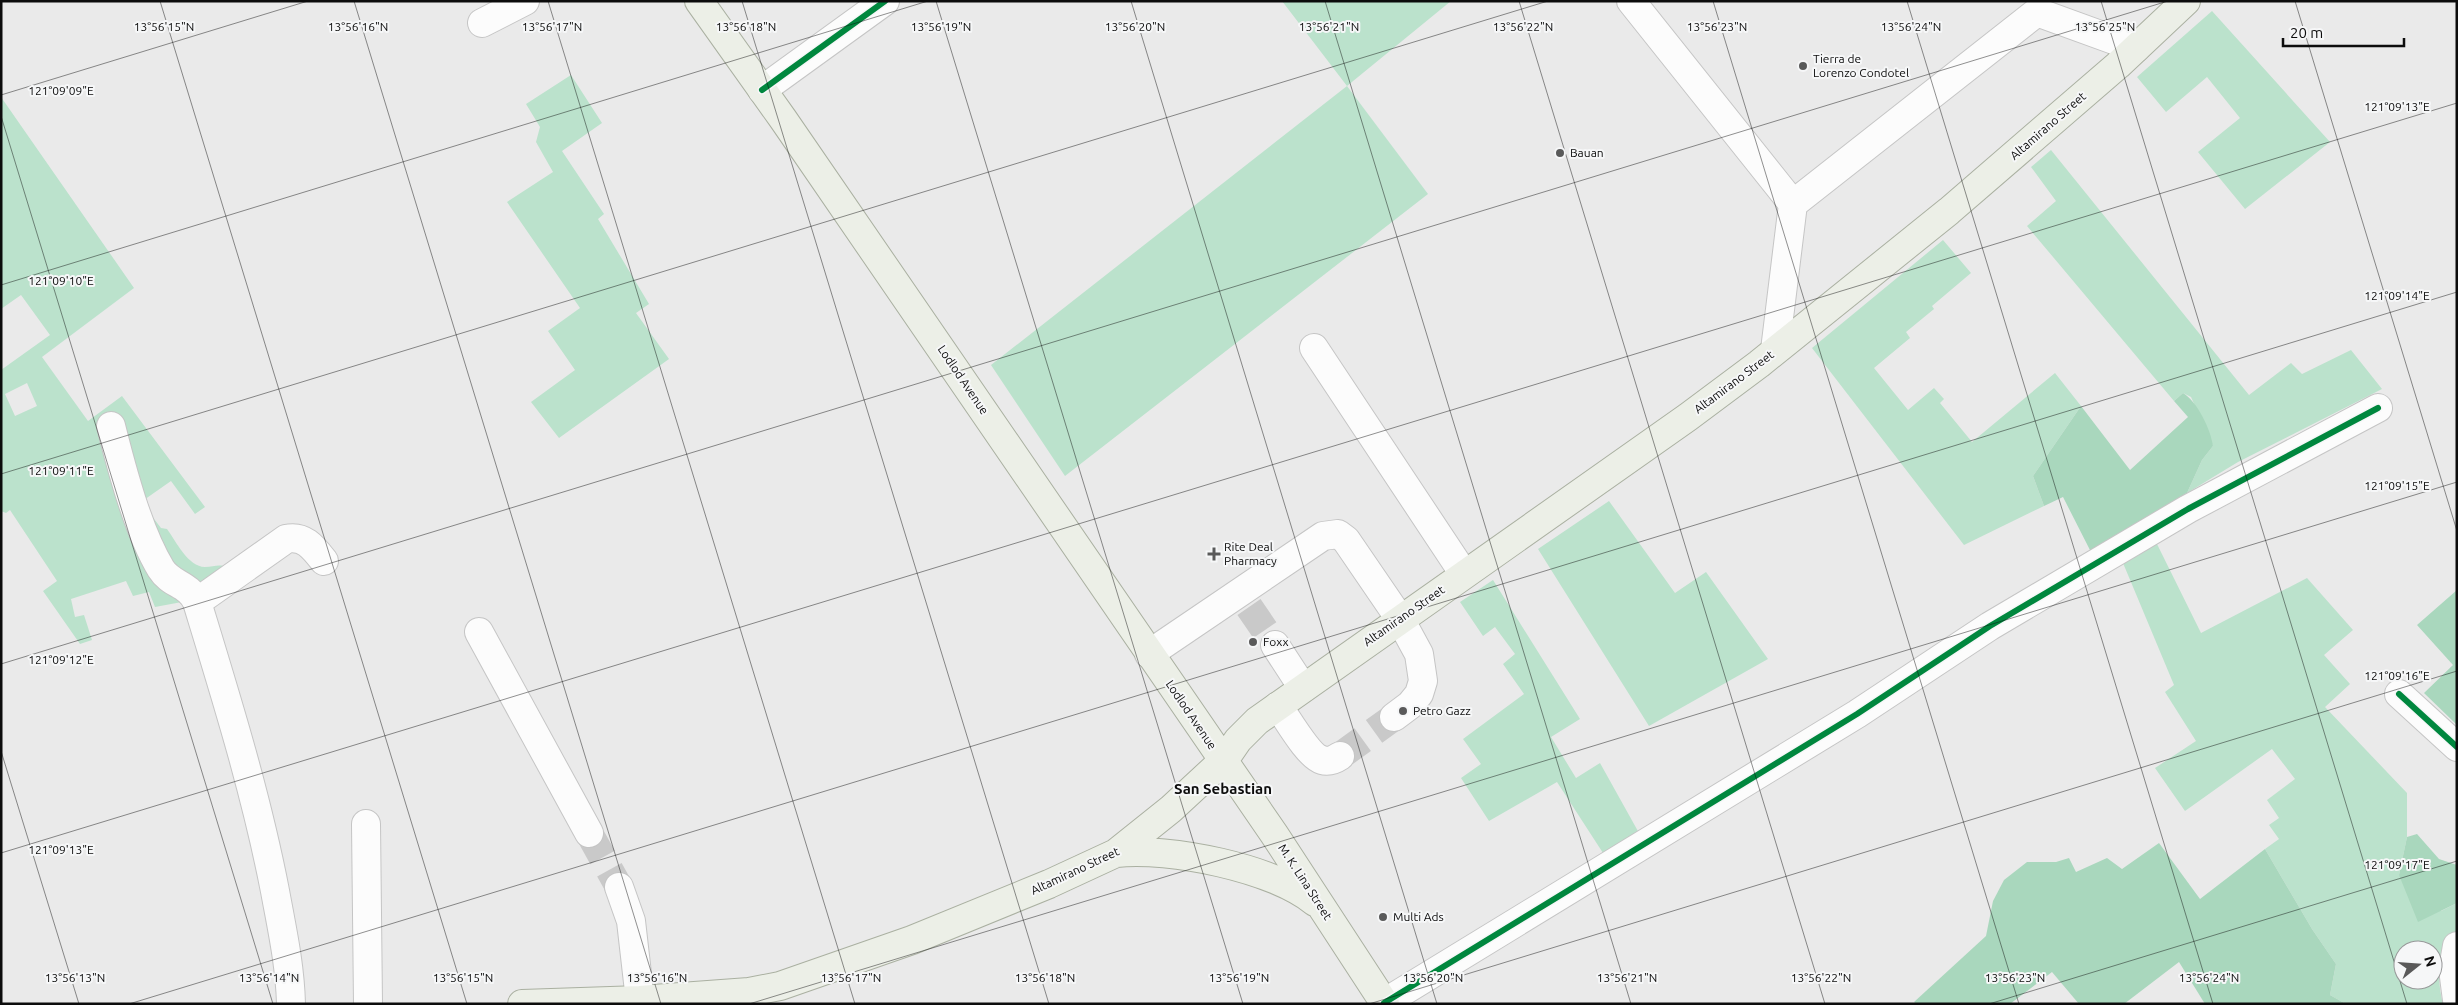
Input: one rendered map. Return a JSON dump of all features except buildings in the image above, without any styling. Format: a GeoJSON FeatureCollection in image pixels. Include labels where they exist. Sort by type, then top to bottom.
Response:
{"type":"FeatureCollection","features":[{"type":"Feature","properties":{"kind":"main road","name":"Lodlod Avenue"},"geometry":{"type":"LineString","coordinates":[[699,1],[1222,761]]}},
{"type":"Feature","properties":{"kind":"main road","name":"Altamirano Street"},"geometry":{"type":"LineString","coordinates":[[522,1004],[718,996],[780,986],[912,940],[1048,884],[1116,853],[1171,809],[1222,761],[1250,727],[1400,619],[1688,418],[1775,350],[1949,211],[2136,48],[2186,1]]}},
{"type":"Feature","properties":{"kind":"main road","name":"M. K. Lina Street"},"geometry":{"type":"LineString","coordinates":[[1222,761],[1385,1003]]}},
{"type":"Feature","properties":{"kind":"main road"},"geometry":{"type":"LineString","coordinates":[[1116,853],[1149,851],[1175,854],[1251,872],[1303,893],[1324,912]]}},
{"type":"Feature","properties":{"kind":"street"},"geometry":{"type":"LineString","coordinates":[[482,23],[525,1]]}},
{"type":"Feature","properties":{"kind":"street"},"geometry":{"type":"LineString","coordinates":[[1631,1],[1793,204]]}},
{"type":"Feature","properties":{"kind":"street"},"geometry":{"type":"LineString","coordinates":[[762,90],[872,5]]}},
{"type":"Feature","properties":{"kind":"street"},"geometry":{"type":"LineString","coordinates":[[1775,350],[1793,204],[2037,12],[2136,48]]}},
{"type":"Feature","properties":{"kind":"street"},"geometry":{"type":"LineString","coordinates":[[1314,348],[1464,574]]}},
{"type":"Feature","properties":{"kind":"street"},"geometry":{"type":"LineString","coordinates":[[1385,1003],[1857,714],[1990,626],[2196,504],[2378,408]]}},
{"type":"Feature","properties":{"kind":"street"},"geometry":{"type":"LineString","coordinates":[[111,426],[134,506],[153,554],[166,576],[186,586],[197,602],[254,798],[288,957],[291,1004]]}},
{"type":"Feature","properties":{"kind":"street"},"geometry":{"type":"LineString","coordinates":[[1149,654],[1245,600],[1323,536],[1338,534],[1346,540],[1400,619],[1420,654],[1423,681],[1414,700],[1394,718]]}},
{"type":"Feature","properties":{"kind":"street"},"geometry":{"type":"LineString","coordinates":[[197,602],[286,539],[303,540],[311,545],[324,561]]}},
{"type":"Feature","properties":{"kind":"street"},"geometry":{"type":"LineString","coordinates":[[479,632],[589,833]]}},
{"type":"Feature","properties":{"kind":"street"},"geometry":{"type":"LineString","coordinates":[[1275,645],[1304,688]]}},
{"type":"Feature","properties":{"kind":"street"},"geometry":{"type":"LineString","coordinates":[[2399,694],[2457,747]]}},
{"type":"Feature","properties":{"kind":"street"},"geometry":{"type":"LineString","coordinates":[[1278,706],[1314,755],[1324,761],[1340,756]]}},
{"type":"Feature","properties":{"kind":"street"},"geometry":{"type":"LineString","coordinates":[[366,824],[368,1004]]}},
{"type":"Feature","properties":{"kind":"street"},"geometry":{"type":"LineString","coordinates":[[619,887],[631,920],[640,1000]]}},
{"type":"Feature","properties":{"kind":"street"},"geometry":{"type":"LineString","coordinates":[[2457,946],[2454,954],[2453,969],[2457,1000]]}},
{"type":"Feature","properties":{"kind":"green space"},"geometry":{"type":"Polygon","coordinates":[[[1282,1],[1451,1],[1347,86],[1282,1]]]}},
{"type":"Feature","properties":{"kind":"green space"},"geometry":{"type":"Polygon","coordinates":[[[2212,11],[2330,142],[2245,209],[2198,152],[2240,118],[2207,77],[2166,112],[2137,77],[2212,11]]]}},
{"type":"Feature","properties":{"kind":"green space"},"geometry":{"type":"Polygon","coordinates":[[[571,75],[602,123],[562,151],[604,214],[598,219],[649,304],[636,313],[669,359],[559,438],[531,402],[575,370],[548,331],[580,308],[507,202],[553,172],[536,142],[540,127],[526,104],[571,75]]]}},
{"type":"Feature","properties":{"kind":"green space"},"geometry":{"type":"Polygon","coordinates":[[[1347,86],[1428,194],[1065,476],[991,365],[1347,86]]]}},
{"type":"Feature","properties":{"kind":"green space"},"geometry":{"type":"Polygon","coordinates":[[[1,97],[134,288],[42,357],[88,421],[122,396],[205,507],[195,514],[171,481],[141,502],[161,528],[167,529],[183,553],[193,563],[205,567],[220,565],[228,568],[214,596],[155,607],[149,592],[133,596],[126,581],[71,599],[75,617],[84,615],[92,640],[80,644],[43,591],[57,581],[10,510],[6,513],[1,511],[1,370],[50,335],[21,295],[1,309],[1,97]],[[27,383],[5,394],[15,416],[37,406],[27,383]]]}},
{"type":"Feature","properties":{"kind":"green space"},"geometry":{"type":"Polygon","coordinates":[[[2051,150],[2249,395],[2291,363],[2302,374],[2351,350],[2382,389],[2238,462],[2187,493],[2202,460],[2213,446],[2191,397],[2183,393],[2174,401],[2027,226],[2056,201],[2031,167],[2051,150]]]}},
{"type":"Feature","properties":{"kind":"green space"},"geometry":{"type":"Polygon","coordinates":[[[1943,240],[1971,273],[1932,306],[1934,309],[1906,332],[1910,338],[1874,368],[1908,410],[1934,388],[1944,399],[1940,403],[1972,442],[2055,373],[2081,406],[2033,476],[2044,506],[1964,545],[1812,348],[1943,240]]]}},
{"type":"Feature","properties":{"kind":"green space"},"geometry":{"type":"Polygon","coordinates":[[[2183,393],[2198,409],[2212,439],[2213,446],[2202,460],[2187,493],[2091,552],[2063,497],[2044,506],[2033,476],[2081,406],[2130,470],[2188,417],[2174,401],[2183,393]]]}},
{"type":"Feature","properties":{"kind":"green space"},"geometry":{"type":"Polygon","coordinates":[[[1609,501],[1675,593],[1706,572],[1768,659],[1649,726],[1538,549],[1609,501]]]}},
{"type":"Feature","properties":{"kind":"green space"},"geometry":{"type":"Polygon","coordinates":[[[2156,542],[2201,633],[2307,578],[2353,630],[2324,655],[2350,684],[2325,707],[2407,793],[2407,837],[2399,875],[2441,911],[2457,903],[2457,931],[2443,954],[2443,940],[2393,940],[2393,990],[2441,990],[2443,1004],[2346,1004],[2330,995],[2336,964],[2312,929],[2265,849],[2279,839],[2269,825],[2279,818],[2267,800],[2295,779],[2272,749],[2185,811],[2155,768],[2196,741],[2165,692],[2174,685],[2123,563],[2156,542]]]}},
{"type":"Feature","properties":{"kind":"green space"},"geometry":{"type":"Polygon","coordinates":[[[1493,580],[1580,719],[1551,737],[1576,778],[1600,763],[1639,833],[1603,853],[1557,782],[1489,821],[1461,778],[1481,764],[1463,739],[1524,694],[1503,664],[1515,654],[1495,627],[1483,636],[1460,602],[1493,580]]]}},
{"type":"Feature","properties":{"kind":"green space"},"geometry":{"type":"Polygon","coordinates":[[[2457,590],[2457,725],[2424,693],[2453,665],[2417,625],[2457,590]]]}},
{"type":"Feature","properties":{"kind":"green space"},"geometry":{"type":"Polygon","coordinates":[[[2417,834],[2439,859],[2457,865],[2457,903],[2418,922],[2399,875],[2407,837],[2417,834]]]}},
{"type":"Feature","properties":{"kind":"green space"},"geometry":{"type":"Polygon","coordinates":[[[2159,843],[2200,899],[2265,849],[2312,929],[2336,964],[2330,995],[2346,1004],[2205,1004],[2179,962],[2124,1004],[2079,1004],[2052,972],[2010,1004],[1916,1004],[1914,1002],[1986,936],[1993,901],[2004,880],[2027,862],[2056,862],[2069,858],[2076,872],[2107,858],[2122,869],[2159,843]]]}},
{"type":"Feature","properties":{"kind":"tunnel"},"geometry":{"type":"LineString","coordinates":[[1249,607],[1275,645]]}},
{"type":"Feature","properties":{"kind":"tunnel"},"geometry":{"type":"LineString","coordinates":[[1340,756],[1394,717]]}},
{"type":"Feature","properties":{"kind":"tunnel"},"geometry":{"type":"LineString","coordinates":[[589,833],[619,887]]}},
{"type":"Feature","properties":{"kind":"cycle path"},"geometry":{"type":"LineString","coordinates":[[762,90],[885,1]]}},
{"type":"Feature","properties":{"kind":"cycle path"},"geometry":{"type":"LineString","coordinates":[[1384,1003],[1857,714],[1990,626],[2188,509],[2378,408]]}},
{"type":"Feature","properties":{"kind":"cycle path"},"geometry":{"type":"LineString","coordinates":[[2399,694],[2457,747]]}},
{"type":"Feature","properties":{"kind":"place","name":"Tierra de Lorenzo Condotel"},"geometry":{"type":"Point","coordinates":[1803,66]}},
{"type":"Feature","properties":{"kind":"place","name":"Bauan"},"geometry":{"type":"Point","coordinates":[1560,153]}},
{"type":"Feature","properties":{"kind":"place","name":"Rite Deal Pharmacy"},"geometry":{"type":"Point","coordinates":[1214,554]}},
{"type":"Feature","properties":{"kind":"place","name":"Foxx"},"geometry":{"type":"Point","coordinates":[1253,642]}},
{"type":"Feature","properties":{"kind":"place","name":"Petro Gazz"},"geometry":{"type":"Point","coordinates":[1403,711]}},
{"type":"Feature","properties":{"kind":"place","name":"Multi Ads"},"geometry":{"type":"Point","coordinates":[1383,917]}},
{"type":"Feature","properties":{"kind":"district","name":"San Sebastian"},"geometry":{"type":"Point","coordinates":[1223,789]}}]}
